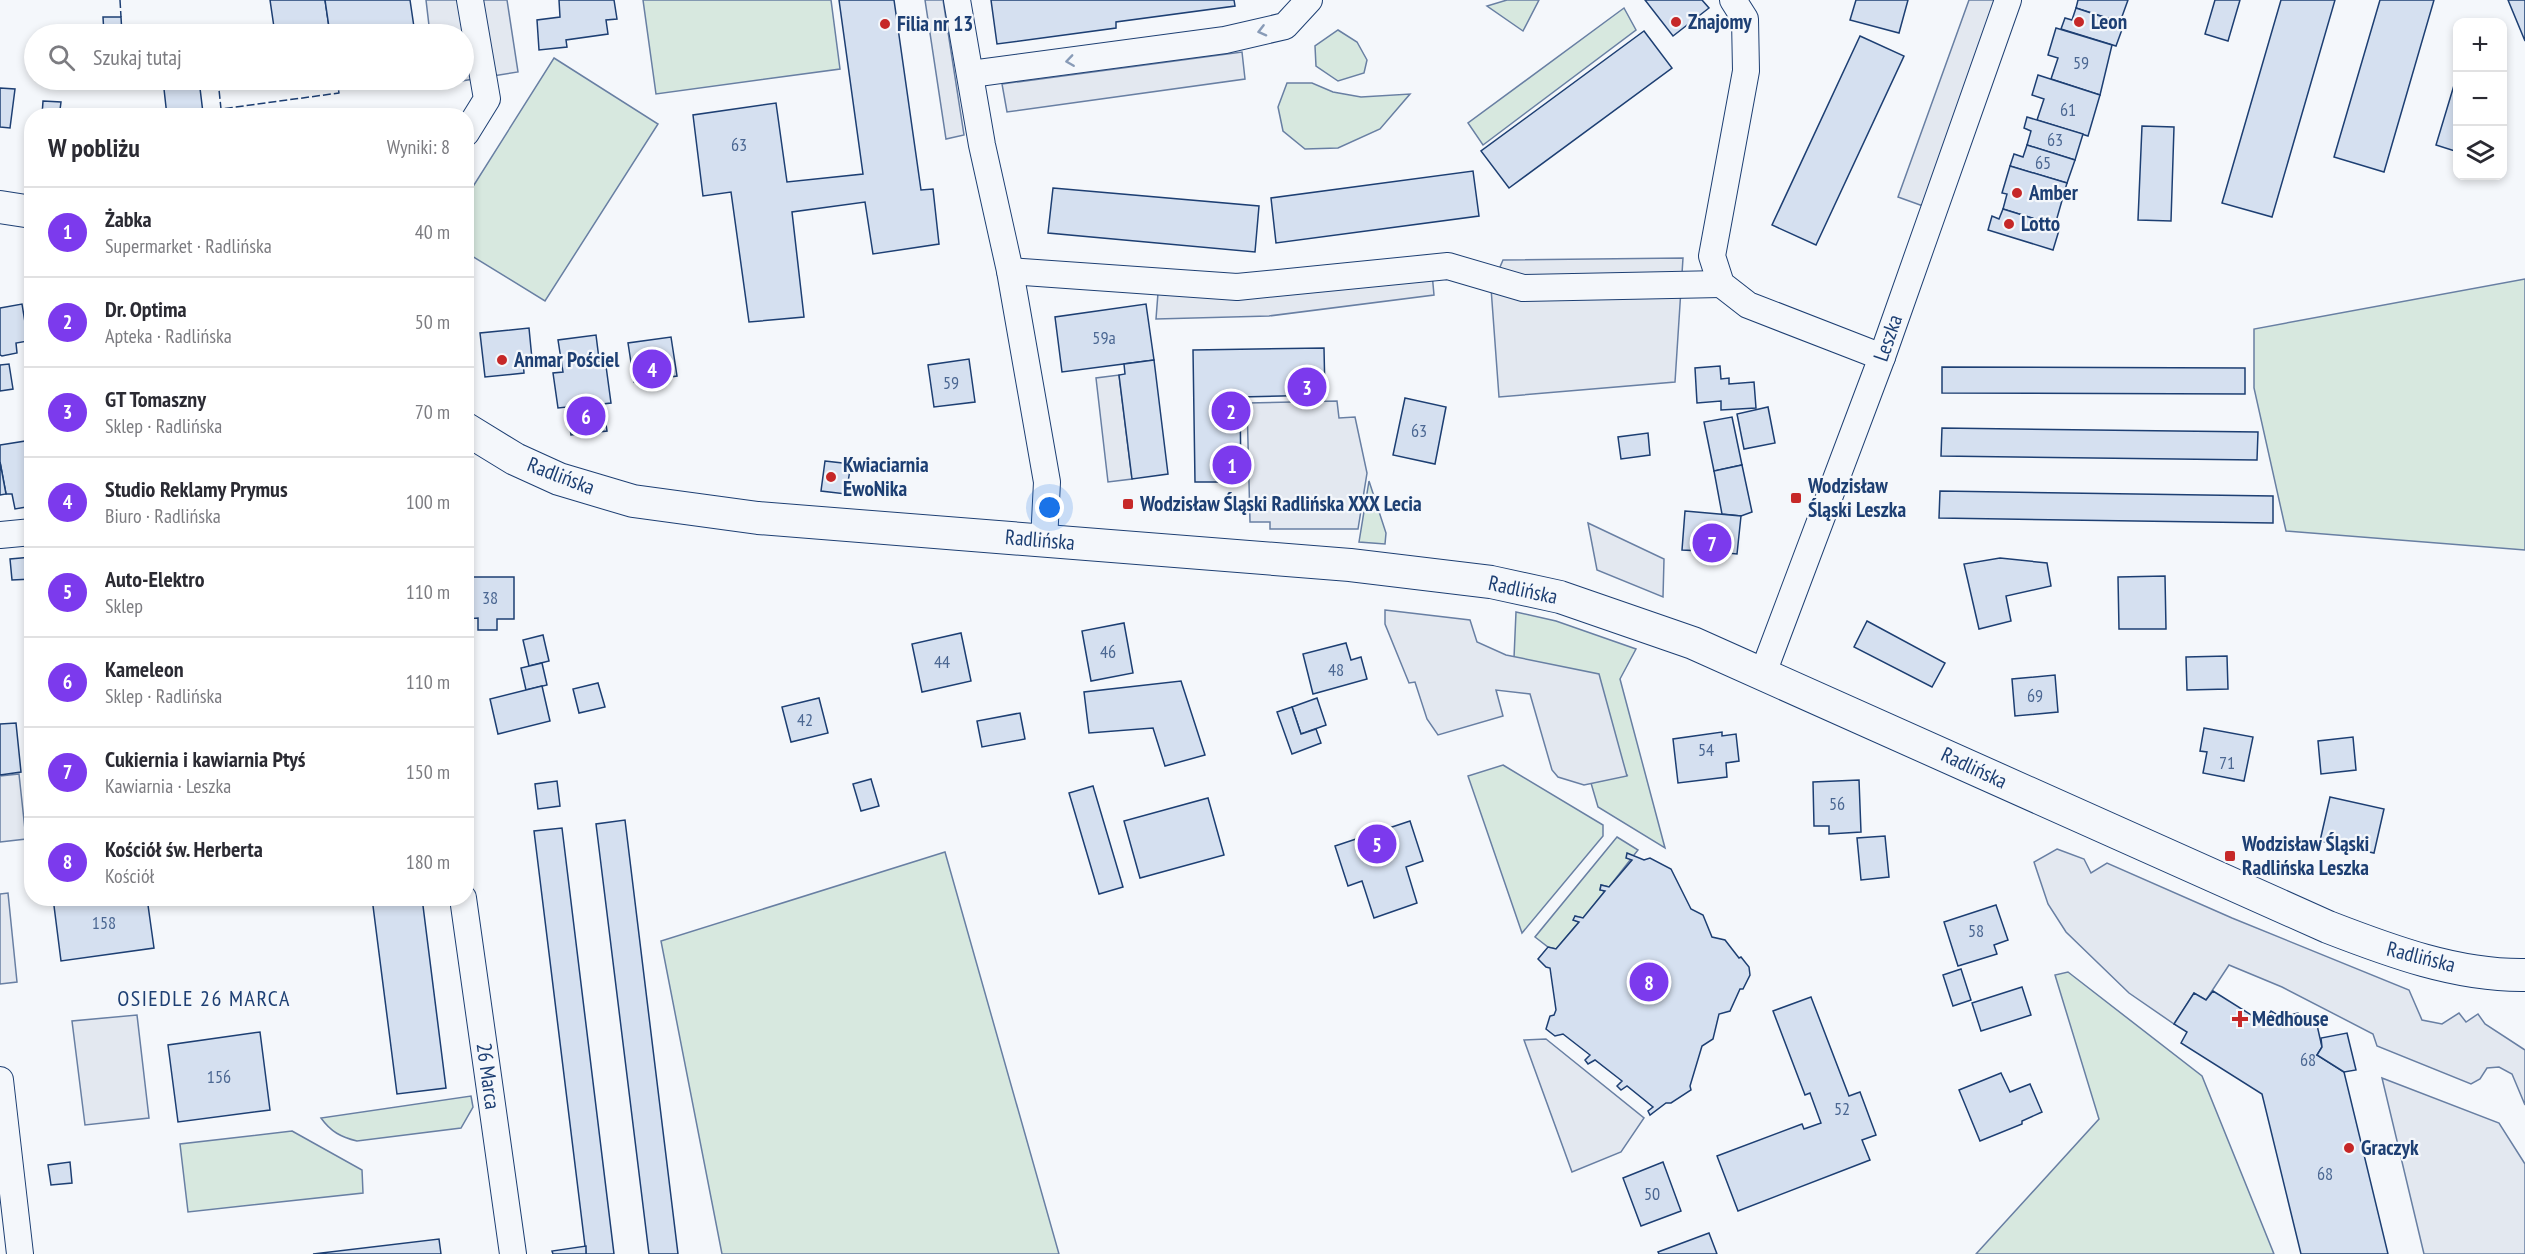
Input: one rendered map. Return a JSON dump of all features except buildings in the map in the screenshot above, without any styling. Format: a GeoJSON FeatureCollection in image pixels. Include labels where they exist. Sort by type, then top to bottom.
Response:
{"type":"FeatureCollection","features":[{"type":"Feature","properties":{"kind":"street"},"geometry":{"type":"LineString","coordinates":[[470,0],[487,99],[474,120]]}},
{"type":"Feature","properties":{"kind":"street"},"geometry":{"type":"LineString","coordinates":[[957,0],[982,145],[1010,271],[1047,482],[1044,541]]}},
{"type":"Feature","properties":{"kind":"street"},"geometry":{"type":"LineString","coordinates":[[971,74],[1225,40],[1284,26],[1309,0]]}},
{"type":"Feature","properties":{"kind":"street"},"geometry":{"type":"LineString","coordinates":[[1733,0],[1745,19],[1746,71],[1712,256],[1721,284],[1748,305],[1882,357]]}},
{"type":"Feature","properties":{"kind":"street","name":"Leszka"},"geometry":{"type":"LineString","coordinates":[[1763,673],[1882,357],[2008,0]]}},
{"type":"Feature","properties":{"kind":"street"},"geometry":{"type":"LineString","coordinates":[[0,207],[24,211]]}},
{"type":"Feature","properties":{"kind":"street"},"geometry":{"type":"LineString","coordinates":[[1010,271],[1237,287],[1448,266],[1523,288],[1721,284]]}},
{"type":"Feature","properties":{"kind":"street","name":"Radlińska"},"geometry":{"type":"LineString","coordinates":[[474,434],[515,459],[559,479],[633,501],[758,518],[1341,564],[1491,582],[1560,597],[1657,629],[1763,673],[2328,927],[2393,952],[2447,966],[2525,975]]}},
{"type":"Feature","properties":{"kind":"street"},"geometry":{"type":"LineString","coordinates":[[0,536],[24,533]]}},
{"type":"Feature","properties":{"kind":"street","name":"26 Marca"},"geometry":{"type":"LineString","coordinates":[[464,906],[513,1254]]}},
{"type":"Feature","properties":{"kind":"street"},"geometry":{"type":"LineString","coordinates":[[0,1080],[20,1254]]}},
{"type":"Feature","properties":{"kind":"shaded area"},"geometry":{"type":"Polygon","coordinates":[[[426,0],[507,0],[518,72],[474,79],[474,24],[429,24],[426,0]]]}},
{"type":"Feature","properties":{"kind":"shaded area"},"geometry":{"type":"Polygon","coordinates":[[[643,0],[831,0],[840,69],[656,94],[643,0]]]}},
{"type":"Feature","properties":{"kind":"shaded area"},"geometry":{"type":"Polygon","coordinates":[[[925,0],[943,0],[964,135],[946,139],[925,0]]]}},
{"type":"Feature","properties":{"kind":"shaded area"},"geometry":{"type":"Polygon","coordinates":[[[1507,0],[1539,0],[1523,31],[1487,6],[1507,0]]]}},
{"type":"Feature","properties":{"kind":"shaded area"},"geometry":{"type":"Polygon","coordinates":[[[1969,0],[1996,0],[1923,206],[1898,197],[1969,0]]]}},
{"type":"Feature","properties":{"kind":"shaded area"},"geometry":{"type":"Polygon","coordinates":[[[1624,8],[1636,30],[1483,145],[1468,123],[1624,8]]]}},
{"type":"Feature","properties":{"kind":"shaded area"},"geometry":{"type":"Polygon","coordinates":[[[1338,30],[1357,42],[1367,60],[1364,73],[1338,81],[1316,66],[1315,46],[1338,30]]]}},
{"type":"Feature","properties":{"kind":"shaded area"},"geometry":{"type":"Polygon","coordinates":[[[1242,52],[1245,79],[1007,112],[1002,84],[1242,52]]]}},
{"type":"Feature","properties":{"kind":"shaded area"},"geometry":{"type":"Polygon","coordinates":[[[554,58],[658,124],[545,301],[474,257],[474,185],[554,58]]]}},
{"type":"Feature","properties":{"kind":"shaded area"},"geometry":{"type":"Polygon","coordinates":[[[1287,83],[1312,83],[1333,92],[1361,97],[1410,94],[1380,129],[1338,148],[1305,149],[1283,131],[1278,107],[1287,83]]]}},
{"type":"Feature","properties":{"kind":"shaded area"},"geometry":{"type":"Polygon","coordinates":[[[1683,258],[1675,382],[1499,397],[1491,288],[1503,260],[1683,258]]]}},
{"type":"Feature","properties":{"kind":"shaded area"},"geometry":{"type":"Polygon","coordinates":[[[1432,273],[1434,295],[1269,316],[1156,319],[1158,293],[1432,273]]]}},
{"type":"Feature","properties":{"kind":"shaded area"},"geometry":{"type":"Polygon","coordinates":[[[2525,279],[2525,550],[2286,531],[2254,388],[2254,329],[2525,279]]]}},
{"type":"Feature","properties":{"kind":"shaded area"},"geometry":{"type":"Polygon","coordinates":[[[1119,375],[1132,479],[1108,482],[1096,378],[1119,375]]]}},
{"type":"Feature","properties":{"kind":"shaded area"},"geometry":{"type":"Polygon","coordinates":[[[1337,401],[1339,418],[1355,417],[1367,473],[1358,529],[1270,529],[1270,522],[1250,522],[1247,403],[1337,401]]]}},
{"type":"Feature","properties":{"kind":"shaded area"},"geometry":{"type":"Polygon","coordinates":[[[1369,481],[1386,533],[1385,544],[1359,542],[1369,481]]]}},
{"type":"Feature","properties":{"kind":"shaded area"},"geometry":{"type":"Polygon","coordinates":[[[1588,523],[1664,559],[1663,597],[1597,570],[1588,523]]]}},
{"type":"Feature","properties":{"kind":"shaded area"},"geometry":{"type":"Polygon","coordinates":[[[1385,610],[1470,620],[1477,642],[1506,655],[1599,674],[1627,776],[1584,785],[1558,777],[1552,770],[1530,694],[1496,690],[1503,716],[1438,735],[1427,719],[1415,682],[1409,683],[1385,624],[1385,610]]]}},
{"type":"Feature","properties":{"kind":"shaded area"},"geometry":{"type":"Polygon","coordinates":[[[1516,612],[1556,621],[1636,649],[1620,679],[1665,848],[1598,807],[1591,783],[1627,775],[1514,658],[1516,612]]]}},
{"type":"Feature","properties":{"kind":"shaded area"},"geometry":{"type":"Polygon","coordinates":[[[1503,765],[1603,825],[1603,836],[1522,933],[1468,776],[1503,765]]]}},
{"type":"Feature","properties":{"kind":"shaded area"},"geometry":{"type":"Polygon","coordinates":[[[19,774],[24,839],[0,842],[0,776],[19,774]]]}},
{"type":"Feature","properties":{"kind":"shaded area"},"geometry":{"type":"Polygon","coordinates":[[[1617,837],[1638,850],[1609,887],[1601,885],[1600,890],[1605,891],[1583,918],[1575,916],[1574,920],[1579,922],[1556,949],[1548,947],[1535,937],[1617,837]]]}},
{"type":"Feature","properties":{"kind":"shaded area"},"geometry":{"type":"Polygon","coordinates":[[[2057,849],[2084,859],[2091,873],[2107,863],[2232,918],[2409,990],[2422,1020],[2442,1024],[2459,1013],[2466,1022],[2478,1014],[2485,1024],[2525,1050],[2525,1105],[2512,1074],[2499,1067],[2487,1068],[2480,1079],[2471,1084],[2377,1046],[2373,1034],[2282,987],[2229,965],[2206,1000],[2194,993],[2174,1024],[2129,993],[2066,932],[2048,904],[2034,862],[2057,849]]]}},
{"type":"Feature","properties":{"kind":"shaded area"},"geometry":{"type":"Polygon","coordinates":[[[945,852],[1059,1254],[722,1254],[661,941],[945,852]]]}},
{"type":"Feature","properties":{"kind":"shaded area"},"geometry":{"type":"Polygon","coordinates":[[[8,893],[17,982],[0,984],[0,894],[8,893]]]}},
{"type":"Feature","properties":{"kind":"shaded area"},"geometry":{"type":"Polygon","coordinates":[[[2068,972],[2202,1076],[2274,1254],[1976,1254],[2099,1119],[2055,975],[2068,972]]]}},
{"type":"Feature","properties":{"kind":"shaded area"},"geometry":{"type":"Polygon","coordinates":[[[137,1015],[149,1118],[85,1125],[72,1021],[137,1015]]]}},
{"type":"Feature","properties":{"kind":"shaded area"},"geometry":{"type":"Polygon","coordinates":[[[1546,1039],[1644,1118],[1621,1152],[1572,1172],[1524,1040],[1546,1039]]]}},
{"type":"Feature","properties":{"kind":"shaded area"},"geometry":{"type":"Polygon","coordinates":[[[2382,1078],[2499,1123],[2525,1164],[2525,1254],[2424,1254],[2382,1078]]]}},
{"type":"Feature","properties":{"kind":"shaded area"},"geometry":{"type":"Polygon","coordinates":[[[471,1096],[473,1107],[461,1128],[357,1141],[337,1133],[321,1118],[471,1096]]]}},
{"type":"Feature","properties":{"kind":"shaded area"},"geometry":{"type":"Polygon","coordinates":[[[292,1131],[362,1170],[363,1193],[188,1212],[180,1144],[292,1131]]]}},
{"type":"Feature","properties":{"kind":"fence"},"geometry":{"type":"LineString","coordinates":[[120,0],[121,17]]}},
{"type":"Feature","properties":{"kind":"fence"},"geometry":{"type":"LineString","coordinates":[[219,90],[221,108]]}},
{"type":"Feature","properties":{"kind":"fence"},"geometry":{"type":"LineString","coordinates":[[228,108],[339,93],[339,90]]}},
{"type":"Feature","properties":{"kind":"place","name":"Znajomy"},"geometry":{"type":"Point","coordinates":[1676,22]}},
{"type":"Feature","properties":{"kind":"place","name":"Leon"},"geometry":{"type":"Point","coordinates":[2079,22]}},
{"type":"Feature","properties":{"kind":"place","name":"Filia nr 13"},"geometry":{"type":"Point","coordinates":[885,24]}},
{"type":"Feature","properties":{"kind":"place","name":"Amber"},"geometry":{"type":"Point","coordinates":[2017,193]}},
{"type":"Feature","properties":{"kind":"place","name":"Lotto"},"geometry":{"type":"Point","coordinates":[2009,224]}},
{"type":"Feature","properties":{"kind":"place","name":"Anmar Pościel"},"geometry":{"type":"Point","coordinates":[502,360]}},
{"type":"Feature","properties":{"kind":"place","name":"Studio Reklamy Prymus"},"geometry":{"type":"Point","coordinates":[652,369]}},
{"type":"Feature","properties":{"kind":"place","name":"GT Tomaszny"},"geometry":{"type":"Point","coordinates":[1307,387]}},
{"type":"Feature","properties":{"kind":"place","name":"Dr. Optima"},"geometry":{"type":"Point","coordinates":[1231,411]}},
{"type":"Feature","properties":{"kind":"place","name":"Kameleon"},"geometry":{"type":"Point","coordinates":[586,416]}},
{"type":"Feature","properties":{"kind":"place","name":"Żabka"},"geometry":{"type":"Point","coordinates":[1232,465]}},
{"type":"Feature","properties":{"kind":"place","name":"Kwiaciarnia EwoNika"},"geometry":{"type":"Point","coordinates":[831,477]}},
{"type":"Feature","properties":{"kind":"place","name":"Wodzisław Śląski Leszka"},"geometry":{"type":"Point","coordinates":[1796,498]}},
{"type":"Feature","properties":{"kind":"place","name":"Wodzisław Śląski Radlińska XXX Lecia"},"geometry":{"type":"Point","coordinates":[1128,504]}},
{"type":"Feature","properties":{"kind":"place","name":"Cukiernia i kawiarnia Ptyś"},"geometry":{"type":"Point","coordinates":[1712,543]}},
{"type":"Feature","properties":{"kind":"place","name":"Auto-Elektro"},"geometry":{"type":"Point","coordinates":[1377,844]}},
{"type":"Feature","properties":{"kind":"place","name":"Wodzisław Śląski Radlińska Leszka"},"geometry":{"type":"Point","coordinates":[2230,856]}},
{"type":"Feature","properties":{"kind":"place","name":"Kościół św. Herberta"},"geometry":{"type":"Point","coordinates":[1649,982]}},
{"type":"Feature","properties":{"kind":"place","name":"Medhouse"},"geometry":{"type":"Point","coordinates":[2240,1019]}},
{"type":"Feature","properties":{"kind":"place","name":"Graczyk"},"geometry":{"type":"Point","coordinates":[2349,1148]}},
{"type":"Feature","properties":{"kind":"district","name":"OSIEDLE 26 MARCA"},"geometry":{"type":"Point","coordinates":[204,998]}}]}
